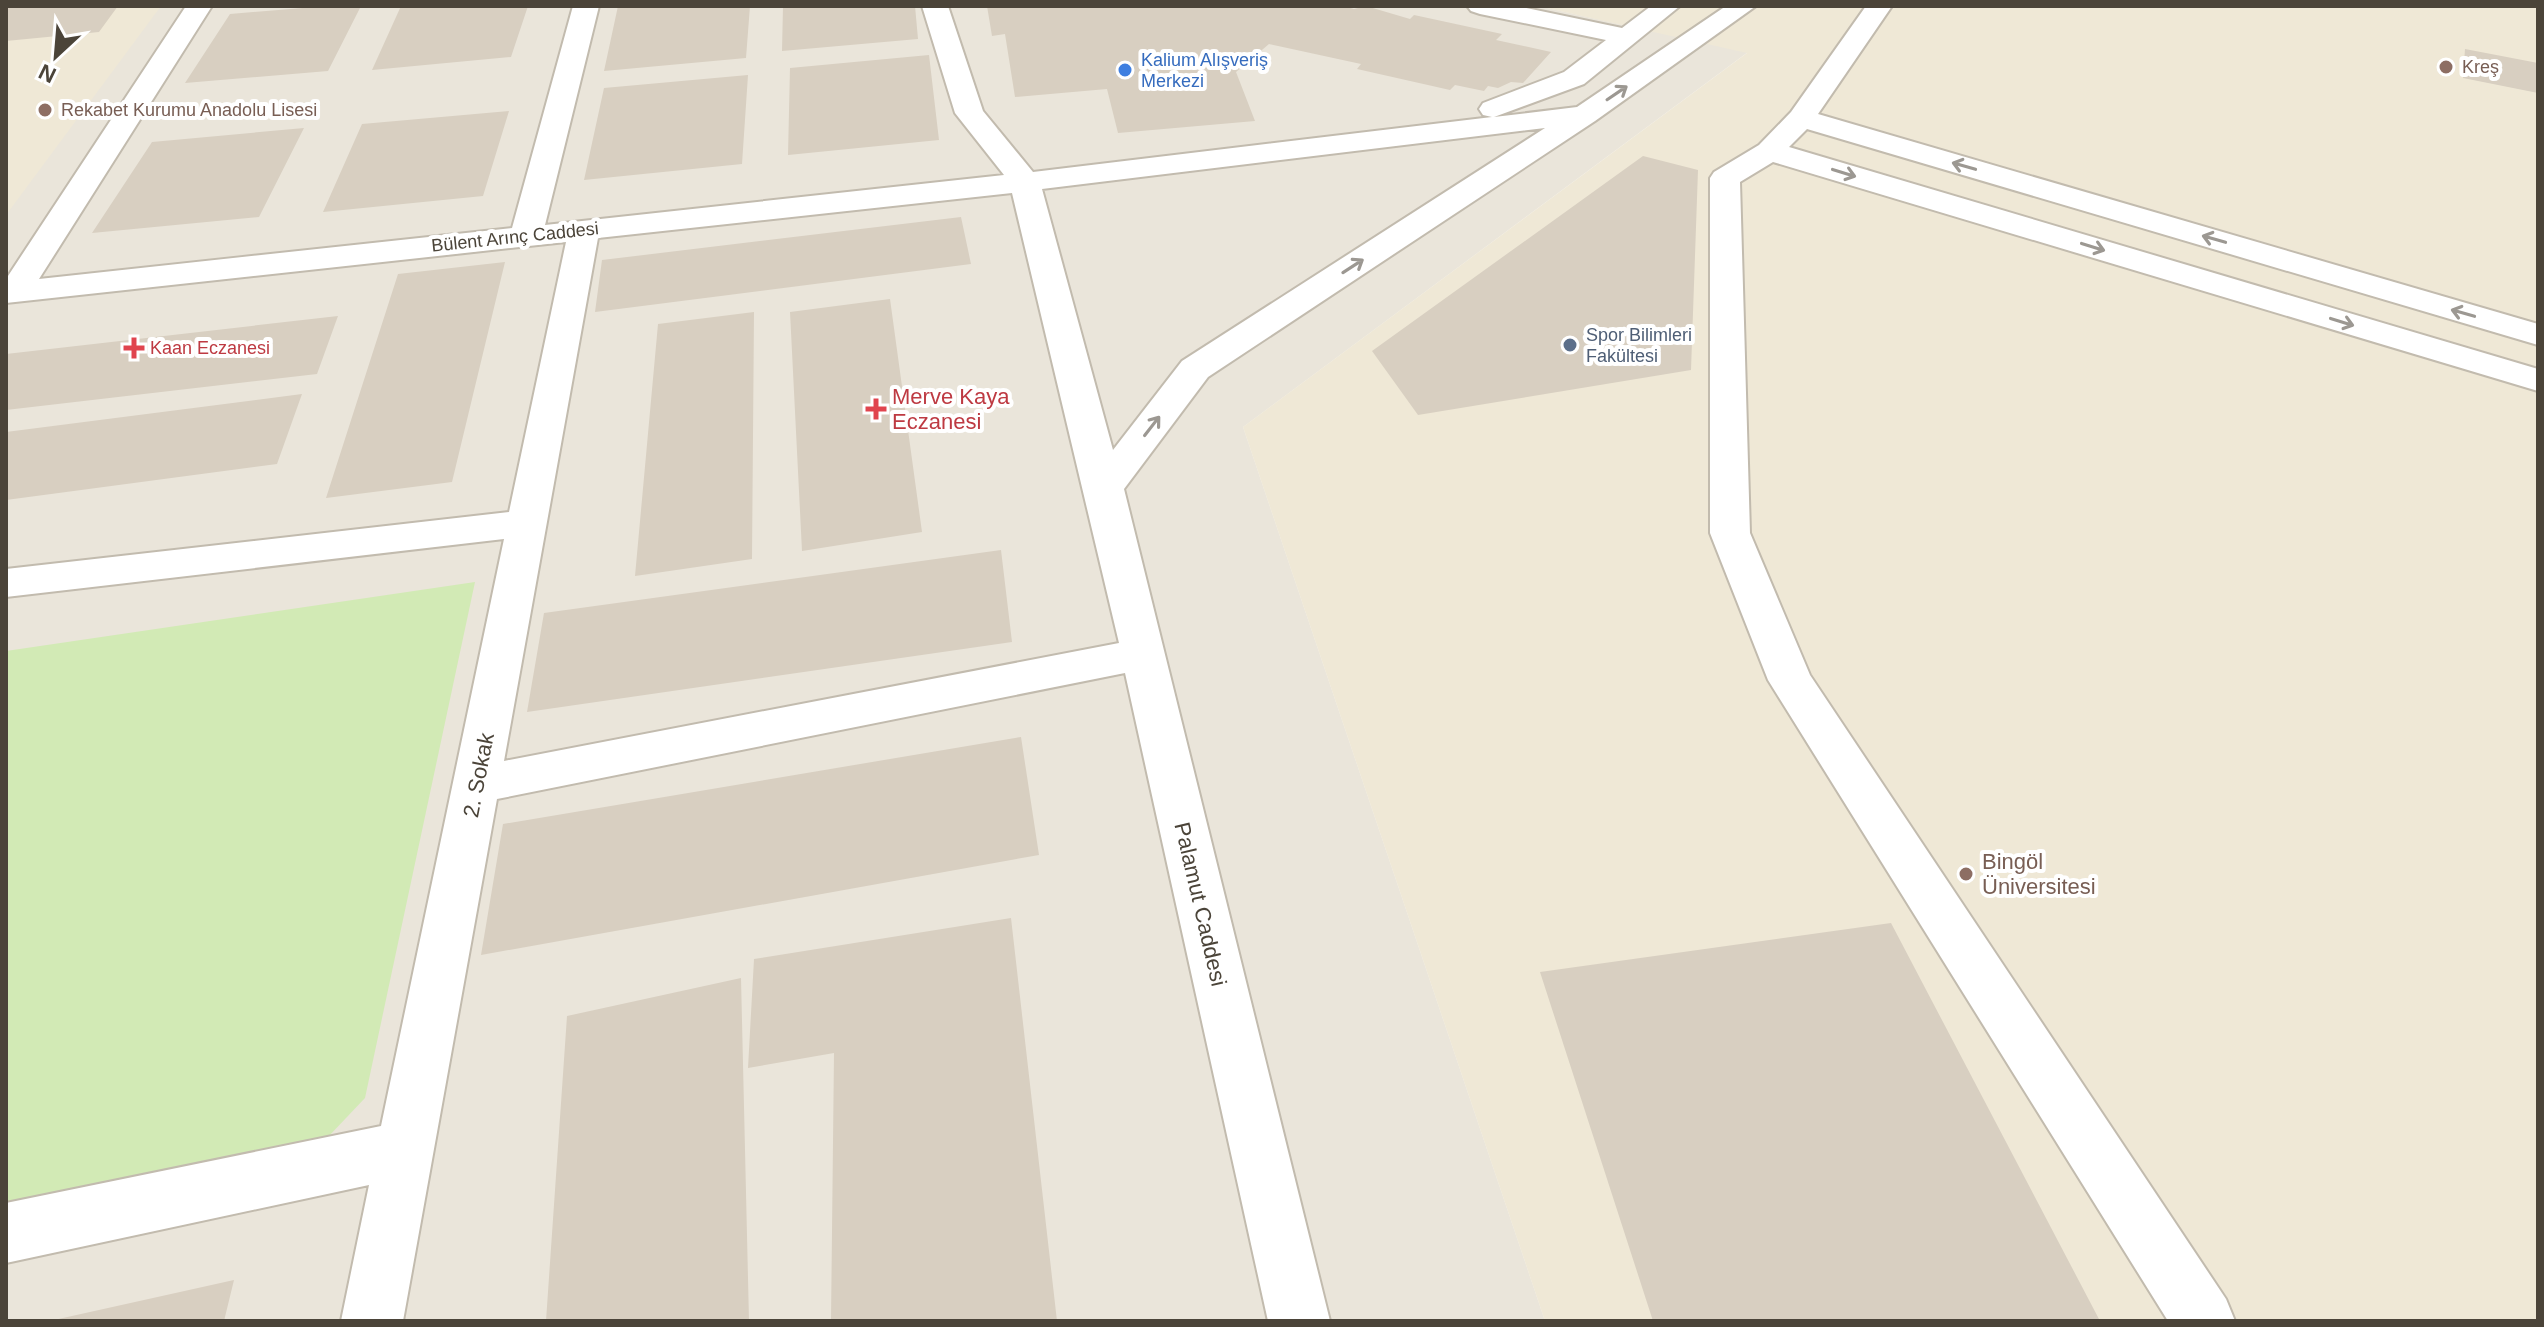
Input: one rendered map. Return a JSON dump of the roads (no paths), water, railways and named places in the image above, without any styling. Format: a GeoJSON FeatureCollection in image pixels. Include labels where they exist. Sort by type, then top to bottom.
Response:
{"type":"FeatureCollection","features":[{"type":"Feature","properties":{"kind":"street"},"geometry":{"type":"LineString","coordinates":[[10,293],[199,6]]}},
{"type":"Feature","properties":{"kind":"street"},"geometry":{"type":"LineString","coordinates":[[526,236],[586,6]]}},
{"type":"Feature","properties":{"kind":"street"},"geometry":{"type":"LineString","coordinates":[[935,6],[969,113],[1025,182]]}},
{"type":"Feature","properties":{"kind":"street"},"geometry":{"type":"LineString","coordinates":[[1480,6],[1627,37]]}},
{"type":"Feature","properties":{"kind":"street"},"geometry":{"type":"LineString","coordinates":[[1435,132],[1574,78],[1667,6]]}},
{"type":"Feature","properties":{"kind":"street"},"geometry":{"type":"LineString","coordinates":[[1104,488],[1195,369],[1585,115],[1743,6]]}},
{"type":"Feature","properties":{"kind":"street"},"geometry":{"type":"LineString","coordinates":[[1879,6],[1801,118],[1769,151],[1725,178],[1730,533],[1790,680],[2204,1321]]}},
{"type":"Feature","properties":{"kind":"street"},"geometry":{"type":"LineString","coordinates":[[1435,132],[1585,115]]}},
{"type":"Feature","properties":{"kind":"street"},"geometry":{"type":"LineString","coordinates":[[1801,118],[2538,335]]}},
{"type":"Feature","properties":{"kind":"street","name":"Bülent Arınç Caddesi"},"geometry":{"type":"LineString","coordinates":[[10,293],[1025,182],[1435,132]]}},
{"type":"Feature","properties":{"kind":"street"},"geometry":{"type":"LineString","coordinates":[[1769,151],[2538,380]]}},
{"type":"Feature","properties":{"kind":"street","name":"Palamut Caddesi"},"geometry":{"type":"LineString","coordinates":[[1025,182],[1104,488],[1299,1321]]}},
{"type":"Feature","properties":{"kind":"street","name":"2. Sokak"},"geometry":{"type":"LineString","coordinates":[[372,1321],[584,230]]}},
{"type":"Feature","properties":{"kind":"street"},"geometry":{"type":"LineString","coordinates":[[6,583],[527,523]]}},
{"type":"Feature","properties":{"kind":"street"},"geometry":{"type":"LineString","coordinates":[[476,785],[1143,654]]}},
{"type":"Feature","properties":{"kind":"street"},"geometry":{"type":"LineString","coordinates":[[6,1233],[406,1149]]}},
{"type":"Feature","properties":{"kind":"place","name":"Kreş"},"geometry":{"type":"Point","coordinates":[2446,67]}},
{"type":"Feature","properties":{"kind":"place","name":"Kalium Alışveriş Merkezi"},"geometry":{"type":"Point","coordinates":[1125,70]}},
{"type":"Feature","properties":{"kind":"place","name":"Rekabet Kurumu Anadolu Lisesi"},"geometry":{"type":"Point","coordinates":[45,110]}},
{"type":"Feature","properties":{"kind":"place","name":"Spor Bilimleri Fakültesi"},"geometry":{"type":"Point","coordinates":[1570,345]}},
{"type":"Feature","properties":{"kind":"place","name":"Kaan Eczanesi"},"geometry":{"type":"Point","coordinates":[134,348]}},
{"type":"Feature","properties":{"kind":"place","name":"Merve Kaya Eczanesi"},"geometry":{"type":"Point","coordinates":[876,409]}},
{"type":"Feature","properties":{"kind":"place","name":"Bingöl Üniversitesi"},"geometry":{"type":"Point","coordinates":[1966,874]}}]}
